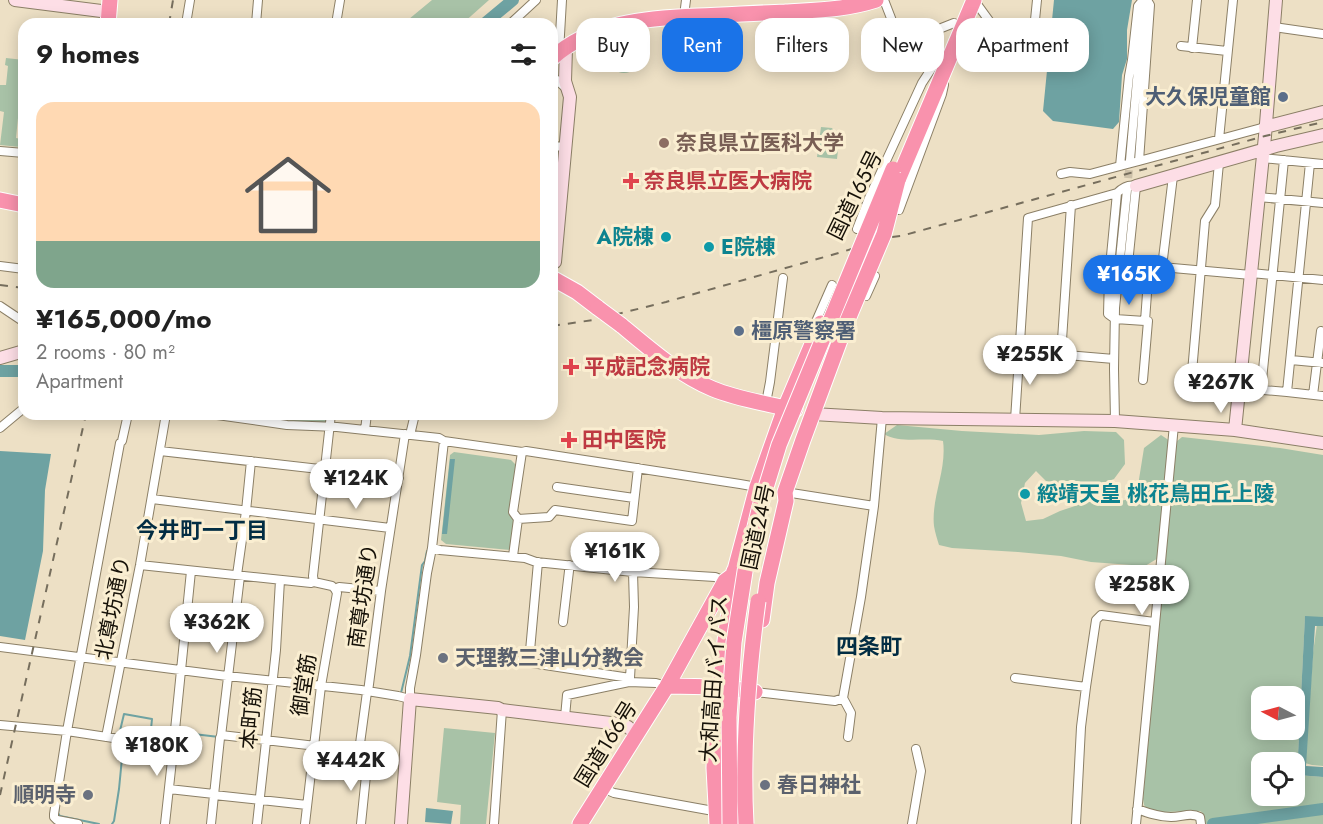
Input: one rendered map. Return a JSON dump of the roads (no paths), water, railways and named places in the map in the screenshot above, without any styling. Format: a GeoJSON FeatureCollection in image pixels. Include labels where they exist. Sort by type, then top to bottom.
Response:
{"type":"FeatureCollection","features":[{"type":"Feature","properties":{"kind":"highway"},"geometry":{"type":"LineString","coordinates":[[559,53],[590,34],[616,24],[635,20],[804,5],[836,10],[876,0]]}},
{"type":"Feature","properties":{"kind":"highway","name":"国道165号"},"geometry":{"type":"LineString","coordinates":[[944,55],[964,0]]}},
{"type":"Feature","properties":{"kind":"highway","name":"国道165号"},"geometry":{"type":"LineString","coordinates":[[944,56],[974,0]]}},
{"type":"Feature","properties":{"kind":"highway","name":"国道165号"},"geometry":{"type":"LineString","coordinates":[[798,412],[846,324],[884,234],[897,173],[937,72]]}},
{"type":"Feature","properties":{"kind":"highway","name":"国道165号"},"geometry":{"type":"LineString","coordinates":[[798,412],[795,383],[873,199],[897,173]]}},
{"type":"Feature","properties":{"kind":"highway","name":"大和高田バイパス"},"geometry":{"type":"LineString","coordinates":[[730,824],[729,717],[734,642],[746,565],[764,491],[779,445],[798,412],[897,173]]}},
{"type":"Feature","properties":{"kind":"highway"},"geometry":{"type":"LineString","coordinates":[[0,200],[18,204]]}},
{"type":"Feature","properties":{"kind":"highway"},"geometry":{"type":"LineString","coordinates":[[558,282],[576,292],[654,352],[700,383],[714,390],[798,412]]}},
{"type":"Feature","properties":{"kind":"highway","name":"大和高田バイパス"},"geometry":{"type":"LineString","coordinates":[[748,822],[737,777],[738,703],[748,600],[767,512],[798,412]]}},
{"type":"Feature","properties":{"kind":"highway","name":"国道24号"},"geometry":{"type":"LineString","coordinates":[[719,816],[721,687],[730,575],[757,488],[798,412]]}},
{"type":"Feature","properties":{"kind":"highway","name":"国道24号"},"geometry":{"type":"LineString","coordinates":[[748,822],[761,629],[767,583],[786,501],[798,412]]}},
{"type":"Feature","properties":{"kind":"highway"},"geometry":{"type":"LineString","coordinates":[[748,822],[744,746],[749,670],[767,549],[781,500],[786,492],[757,488]]}},
{"type":"Feature","properties":{"kind":"highway","name":"国道166号"},"geometry":{"type":"LineString","coordinates":[[580,824],[667,686],[730,575]]}},
{"type":"Feature","properties":{"kind":"highway"},"geometry":{"type":"LineString","coordinates":[[667,686],[721,687],[756,692]]}},
{"type":"Feature","properties":{"kind":"street"},"geometry":{"type":"LineString","coordinates":[[15,0],[109,12]]}},
{"type":"Feature","properties":{"kind":"street"},"geometry":{"type":"LineString","coordinates":[[187,18],[190,0]]}},
{"type":"Feature","properties":{"kind":"street"},"geometry":{"type":"LineString","coordinates":[[256,18],[258,0]]}},
{"type":"Feature","properties":{"kind":"street"},"geometry":{"type":"LineString","coordinates":[[337,18],[340,0]]}},
{"type":"Feature","properties":{"kind":"street"},"geometry":{"type":"LineString","coordinates":[[516,18],[536,0]]}},
{"type":"Feature","properties":{"kind":"street"},"geometry":{"type":"LineString","coordinates":[[558,195],[566,147],[570,97],[565,81],[567,58],[559,53],[562,0]]}},
{"type":"Feature","properties":{"kind":"street"},"geometry":{"type":"LineString","coordinates":[[684,16],[686,0]]}},
{"type":"Feature","properties":{"kind":"street"},"geometry":{"type":"LineString","coordinates":[[884,0],[901,44],[954,23]]}},
{"type":"Feature","properties":{"kind":"street"},"geometry":{"type":"LineString","coordinates":[[974,0],[1001,37],[1033,40],[1037,0]]}},
{"type":"Feature","properties":{"kind":"street"},"geometry":{"type":"LineString","coordinates":[[1134,160],[1145,0]]}},
{"type":"Feature","properties":{"kind":"street"},"geometry":{"type":"LineString","coordinates":[[1120,166],[1138,6],[1145,0]]}},
{"type":"Feature","properties":{"kind":"street"},"geometry":{"type":"LineString","coordinates":[[1192,48],[1197,0]]}},
{"type":"Feature","properties":{"kind":"street"},"geometry":{"type":"LineString","coordinates":[[1219,139],[1233,0]]}},
{"type":"Feature","properties":{"kind":"street"},"geometry":{"type":"LineString","coordinates":[[1235,430],[1276,0]]}},
{"type":"Feature","properties":{"kind":"street"},"geometry":{"type":"LineString","coordinates":[[1274,27],[1323,34]]}},
{"type":"Feature","properties":{"kind":"street"},"geometry":{"type":"LineString","coordinates":[[1181,46],[1227,51]]}},
{"type":"Feature","properties":{"kind":"street"},"geometry":{"type":"LineString","coordinates":[[857,229],[922,83],[931,72]]}},
{"type":"Feature","properties":{"kind":"street"},"geometry":{"type":"LineString","coordinates":[[898,210],[942,94],[943,72]]}},
{"type":"Feature","properties":{"kind":"street"},"geometry":{"type":"LineString","coordinates":[[558,81],[567,89]]}},
{"type":"Feature","properties":{"kind":"street"},"geometry":{"type":"LineString","coordinates":[[1061,174],[1070,172],[1090,174],[1134,160],[1323,112]]}},
{"type":"Feature","properties":{"kind":"street"},"geometry":{"type":"LineString","coordinates":[[1131,188],[1219,163],[1262,154],[1323,135]]}},
{"type":"Feature","properties":{"kind":"street"},"geometry":{"type":"LineString","coordinates":[[558,146],[566,147]]}},
{"type":"Feature","properties":{"kind":"street"},"geometry":{"type":"LineString","coordinates":[[0,151],[18,152]]}},
{"type":"Feature","properties":{"kind":"street"},"geometry":{"type":"LineString","coordinates":[[1262,154],[1284,160],[1323,164]]}},
{"type":"Feature","properties":{"kind":"street"},"geometry":{"type":"LineString","coordinates":[[1261,390],[1284,160]]}},
{"type":"Feature","properties":{"kind":"street"},"geometry":{"type":"LineString","coordinates":[[1219,163],[1215,205],[1205,221],[1191,384],[1323,396]]}},
{"type":"Feature","properties":{"kind":"street"},"geometry":{"type":"LineString","coordinates":[[1287,392],[1310,163]]}},
{"type":"Feature","properties":{"kind":"street"},"geometry":{"type":"LineString","coordinates":[[1162,267],[1173,176]]}},
{"type":"Feature","properties":{"kind":"street"},"geometry":{"type":"LineString","coordinates":[[1015,420],[1028,218],[1117,193],[1123,187],[1133,185],[1131,188],[1128,264],[1323,280]]}},
{"type":"Feature","properties":{"kind":"street"},"geometry":{"type":"LineString","coordinates":[[1115,421],[1115,319],[1131,188]]}},
{"type":"Feature","properties":{"kind":"street"},"geometry":{"type":"LineString","coordinates":[[1117,193],[1108,314],[1115,319],[1148,321],[1143,380]]}},
{"type":"Feature","properties":{"kind":"street"},"geometry":{"type":"LineString","coordinates":[[1258,197],[1323,203]]}},
{"type":"Feature","properties":{"kind":"street"},"geometry":{"type":"LineString","coordinates":[[1061,355],[1071,205]]}},
{"type":"Feature","properties":{"kind":"street"},"geometry":{"type":"LineString","coordinates":[[0,266],[18,268]]}},
{"type":"Feature","properties":{"kind":"street"},"geometry":{"type":"LineString","coordinates":[[1145,321],[1149,266]]}},
{"type":"Feature","properties":{"kind":"street"},"geometry":{"type":"LineString","coordinates":[[798,412],[824,396],[875,276]]}},
{"type":"Feature","properties":{"kind":"street"},"geometry":{"type":"LineString","coordinates":[[766,403],[783,279]]}},
{"type":"Feature","properties":{"kind":"street"},"geometry":{"type":"LineString","coordinates":[[795,383],[799,363],[832,285]]}},
{"type":"Feature","properties":{"kind":"street"},"geometry":{"type":"LineString","coordinates":[[0,306],[18,318]]}},
{"type":"Feature","properties":{"kind":"street"},"geometry":{"type":"LineString","coordinates":[[1313,395],[1320,363],[1321,331]]}},
{"type":"Feature","properties":{"kind":"street"},"geometry":{"type":"LineString","coordinates":[[1019,351],[1114,359]]}},
{"type":"Feature","properties":{"kind":"street"},"geometry":{"type":"LineString","coordinates":[[0,358],[18,353]]}},
{"type":"Feature","properties":{"kind":"street"},"geometry":{"type":"LineString","coordinates":[[1291,360],[1320,363]]}},
{"type":"Feature","properties":{"kind":"street"},"geometry":{"type":"LineString","coordinates":[[798,412],[882,418],[1115,421],[1235,430],[1323,443]]}},
{"type":"Feature","properties":{"kind":"street"},"geometry":{"type":"LineString","coordinates":[[0,428],[18,413]]}},
{"type":"Feature","properties":{"kind":"street"},"geometry":{"type":"LineString","coordinates":[[848,737],[851,712],[843,698],[874,506],[882,418]]}},
{"type":"Feature","properties":{"kind":"street"},"geometry":{"type":"LineString","coordinates":[[78,824],[57,820],[54,817],[80,657],[120,442],[127,420]]}},
{"type":"Feature","properties":{"kind":"street","name":"北尊坊通り"},"geometry":{"type":"LineString","coordinates":[[106,737],[140,565],[165,420]]}},
{"type":"Feature","properties":{"kind":"street"},"geometry":{"type":"LineString","coordinates":[[252,420],[439,438],[444,441],[638,468],[757,488]]}},
{"type":"Feature","properties":{"kind":"street"},"geometry":{"type":"LineString","coordinates":[[314,582],[331,420]]}},
{"type":"Feature","properties":{"kind":"street"},"geometry":{"type":"LineString","coordinates":[[365,430],[366,420]]}},
{"type":"Feature","properties":{"kind":"street","name":"南尊坊通り"},"geometry":{"type":"LineString","coordinates":[[359,751],[390,528],[408,434],[413,420]]}},
{"type":"Feature","properties":{"kind":"street"},"geometry":{"type":"LineString","coordinates":[[1136,824],[1174,425]]}},
{"type":"Feature","properties":{"kind":"street"},"geometry":{"type":"LineString","coordinates":[[401,824],[410,688],[432,548],[444,441]]}},
{"type":"Feature","properties":{"kind":"street"},"geometry":{"type":"LineString","coordinates":[[160,451],[399,478]]}},
{"type":"Feature","properties":{"kind":"street"},"geometry":{"type":"LineString","coordinates":[[513,556],[518,519],[513,512],[522,452]]}},
{"type":"Feature","properties":{"kind":"street"},"geometry":{"type":"LineString","coordinates":[[211,824],[251,461]]}},
{"type":"Feature","properties":{"kind":"street"},"geometry":{"type":"LineString","coordinates":[[518,519],[549,517],[555,510],[632,521],[638,468]]}},
{"type":"Feature","properties":{"kind":"street"},"geometry":{"type":"LineString","coordinates":[[557,487],[634,498]]}},
{"type":"Feature","properties":{"kind":"street"},"geometry":{"type":"LineString","coordinates":[[786,492],[874,506]]}},
{"type":"Feature","properties":{"kind":"street"},"geometry":{"type":"LineString","coordinates":[[152,499],[390,528]]}},
{"type":"Feature","properties":{"kind":"street"},"geometry":{"type":"LineString","coordinates":[[432,548],[633,572],[715,577],[730,575]]}},
{"type":"Feature","properties":{"kind":"street"},"geometry":{"type":"LineString","coordinates":[[528,662],[538,562]]}},
{"type":"Feature","properties":{"kind":"street"},"geometry":{"type":"LineString","coordinates":[[140,565],[314,582],[332,586],[335,589],[339,587],[381,591]]}},
{"type":"Feature","properties":{"kind":"street"},"geometry":{"type":"LineString","coordinates":[[563,622],[569,565]]}},
{"type":"Feature","properties":{"kind":"street"},"geometry":{"type":"LineString","coordinates":[[165,824],[192,570]]}},
{"type":"Feature","properties":{"kind":"street"},"geometry":{"type":"LineString","coordinates":[[630,680],[634,607],[633,572]]}},
{"type":"Feature","properties":{"kind":"street","name":"本町筋"},"geometry":{"type":"LineString","coordinates":[[258,824],[276,650],[280,580]]}},
{"type":"Feature","properties":{"kind":"street","name":"御堂筋"},"geometry":{"type":"LineString","coordinates":[[305,824],[321,686],[337,593],[335,589]]}},
{"type":"Feature","properties":{"kind":"street"},"geometry":{"type":"LineString","coordinates":[[1076,824],[1082,726],[1096,620],[1101,615],[1154,622]]}},
{"type":"Feature","properties":{"kind":"street"},"geometry":{"type":"LineString","coordinates":[[0,647],[619,724],[628,727],[637,735]]}},
{"type":"Feature","properties":{"kind":"street"},"geometry":{"type":"LineString","coordinates":[[505,659],[667,686]]}},
{"type":"Feature","properties":{"kind":"street"},"geometry":{"type":"LineString","coordinates":[[1015,678],[1086,687]]}},
{"type":"Feature","properties":{"kind":"street"},"geometry":{"type":"LineString","coordinates":[[565,717],[567,695],[630,680]]}},
{"type":"Feature","properties":{"kind":"street"},"geometry":{"type":"LineString","coordinates":[[756,692],[835,701],[843,698]]}},
{"type":"Feature","properties":{"kind":"street"},"geometry":{"type":"LineString","coordinates":[[494,824],[502,710]]}},
{"type":"Feature","properties":{"kind":"street"},"geometry":{"type":"LineString","coordinates":[[0,725],[67,731],[173,747]]}},
{"type":"Feature","properties":{"kind":"street"},"geometry":{"type":"LineString","coordinates":[[221,736],[359,751],[368,756],[361,824]]}},
{"type":"Feature","properties":{"kind":"street"},"geometry":{"type":"LineString","coordinates":[[912,824],[921,771],[916,749]]}},
{"type":"Feature","properties":{"kind":"street"},"geometry":{"type":"LineString","coordinates":[[168,789],[307,805]]}},
{"type":"Feature","properties":{"kind":"street"},"geometry":{"type":"LineString","coordinates":[[602,789],[748,822]]}},
{"type":"Feature","properties":{"kind":"street"},"geometry":{"type":"LineString","coordinates":[[1137,809],[1154,815],[1171,817],[1194,814],[1200,820]]}},
{"type":"Feature","properties":{"kind":"water"},"geometry":{"type":"Polygon","coordinates":[[[1054,0],[1132,0],[1127,30],[1127,59],[1122,75],[1119,122],[1113,129],[1053,121],[1043,111],[1047,72],[1089,72],[1089,18],[1052,18],[1054,0]]]}},
{"type":"Feature","properties":{"kind":"water"},"geometry":{"type":"Polygon","coordinates":[[[0,451],[51,454],[45,490],[43,551],[25,640],[0,636],[0,451]]]}},
{"type":"Feature","properties":{"kind":"water"},"geometry":{"type":"Polygon","coordinates":[[[450,459],[455,459],[447,534],[442,534],[450,459]]]}},
{"type":"Feature","properties":{"kind":"water"},"geometry":{"type":"Polygon","coordinates":[[[1305,616],[1323,617],[1323,626],[1315,626],[1306,766],[1323,767],[1323,777],[1305,776],[1305,752],[1298,752],[1299,740],[1305,740],[1305,686],[1301,686],[1305,616]]]}},
{"type":"Feature","properties":{"kind":"water"},"geometry":{"type":"Polygon","coordinates":[[[426,808],[453,811],[451,824],[425,822],[426,808]]]}},
{"type":"Feature","properties":{"kind":"waterway"},"geometry":{"type":"LineString","coordinates":[[491,18],[513,0]]}},
{"type":"Feature","properties":{"kind":"waterway"},"geometry":{"type":"LineString","coordinates":[[0,371],[18,371]]}},
{"type":"Feature","properties":{"kind":"waterway"},"geometry":{"type":"LineString","coordinates":[[401,693],[410,656],[422,565],[427,551]]}},
{"type":"Feature","properties":{"kind":"waterway"},"geometry":{"type":"LineString","coordinates":[[119,735],[124,714],[152,719],[151,729],[219,737]]}},
{"type":"Feature","properties":{"kind":"waterway"},"geometry":{"type":"LineString","coordinates":[[112,824],[122,758],[117,757],[119,740]]}},
{"type":"Feature","properties":{"kind":"waterway"},"geometry":{"type":"LineString","coordinates":[[59,806],[60,816],[99,824]]}},
{"type":"Feature","properties":{"kind":"waterway"},"geometry":{"type":"LineString","coordinates":[[1213,824],[1323,809]]}},
{"type":"Feature","properties":{"kind":"tunnel"},"geometry":{"type":"LineString","coordinates":[[1127,190],[1130,160]]}},
{"type":"Feature","properties":{"kind":"railway"},"geometry":{"type":"LineString","coordinates":[[170,18],[173,0]]}},
{"type":"Feature","properties":{"kind":"railway"},"geometry":{"type":"LineString","coordinates":[[558,325],[593,320],[666,302],[891,237],[1323,122]]}},
{"type":"Feature","properties":{"kind":"railway"},"geometry":{"type":"LineString","coordinates":[[0,285],[18,287]]}},
{"type":"Feature","properties":{"kind":"railway"},"geometry":{"type":"LineString","coordinates":[[0,795],[85,420]]}},
{"type":"Feature","properties":{"kind":"place","name":"大久保児童館"},"geometry":{"type":"Point","coordinates":[1283,97]}},
{"type":"Feature","properties":{"kind":"place","name":"奈良県立医科大学"},"geometry":{"type":"Point","coordinates":[664,143]}},
{"type":"Feature","properties":{"kind":"place","name":"奈良県立医大病院"},"geometry":{"type":"Point","coordinates":[631,181]}},
{"type":"Feature","properties":{"kind":"place","name":"A院棟"},"geometry":{"type":"Point","coordinates":[666,237]}},
{"type":"Feature","properties":{"kind":"place","name":"E院棟"},"geometry":{"type":"Point","coordinates":[709,247]}},
{"type":"Feature","properties":{"kind":"place","name":"橿原警察署"},"geometry":{"type":"Point","coordinates":[739,331]}},
{"type":"Feature","properties":{"kind":"place","name":"平成記念病院"},"geometry":{"type":"Point","coordinates":[571,367]}},
{"type":"Feature","properties":{"kind":"place","name":"田中医院"},"geometry":{"type":"Point","coordinates":[569,440]}},
{"type":"Feature","properties":{"kind":"place","name":"綏靖天皇 桃花鳥田丘上陵"},"geometry":{"type":"Point","coordinates":[1025,494]}},
{"type":"Feature","properties":{"kind":"place","name":"天理教三津山分教会"},"geometry":{"type":"Point","coordinates":[443,658]}},
{"type":"Feature","properties":{"kind":"place","name":"春日神社"},"geometry":{"type":"Point","coordinates":[765,785]}},
{"type":"Feature","properties":{"kind":"place","name":"順明寺"},"geometry":{"type":"Point","coordinates":[88,795]}},
{"type":"Feature","properties":{"kind":"district","name":"今井町一丁目"},"geometry":{"type":"Point","coordinates":[202,530]}},
{"type":"Feature","properties":{"kind":"district","name":"四条町"},"geometry":{"type":"Point","coordinates":[869,646]}}]}
